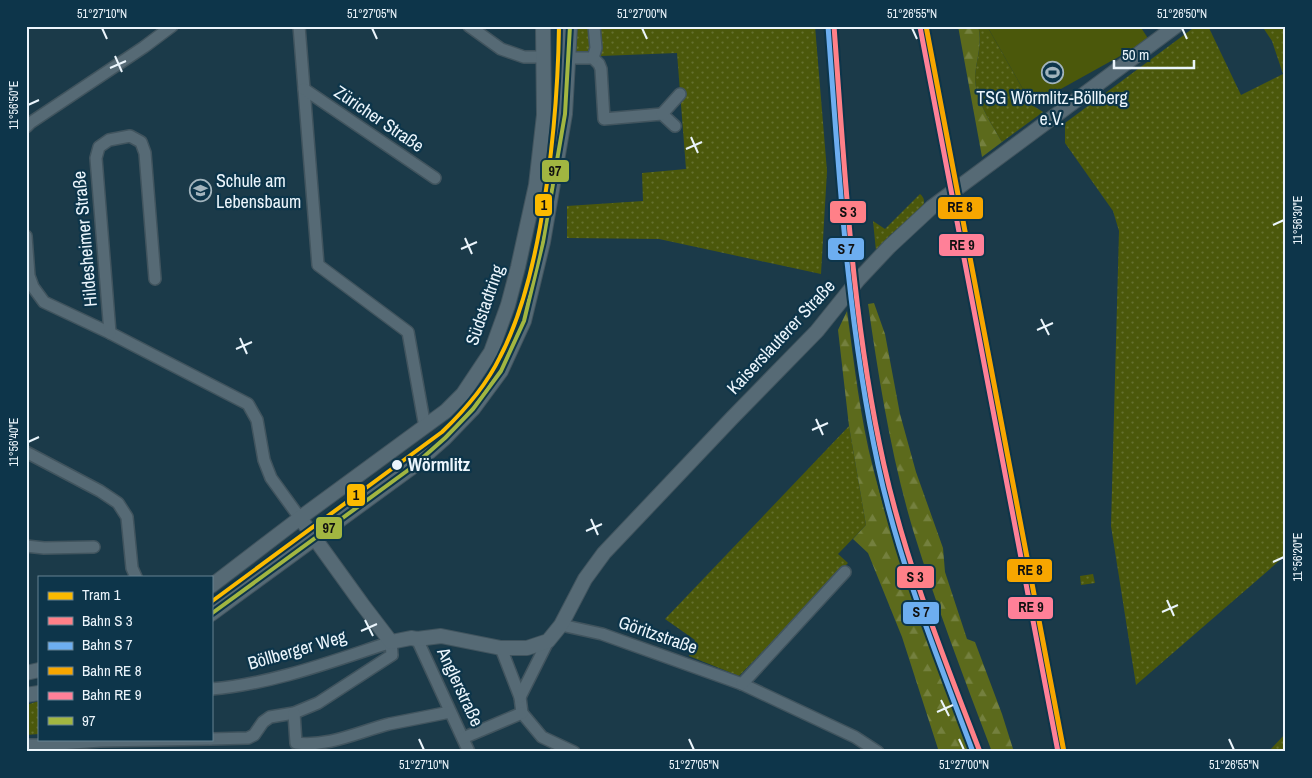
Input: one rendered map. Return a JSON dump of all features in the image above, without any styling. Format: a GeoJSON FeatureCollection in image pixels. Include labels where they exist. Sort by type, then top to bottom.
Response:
{"type":"FeatureCollection","features":[{"type":"Feature","properties":{"kind":"street"},"geometry":{"type":"LineString","coordinates":[[26,127],[172,26]]}},
{"type":"Feature","properties":{"kind":"street","name":"Züricher Straße"},"geometry":{"type":"LineString","coordinates":[[299,26],[318,265],[408,332],[424,427]]}},
{"type":"Feature","properties":{"kind":"street"},"geometry":{"type":"LineString","coordinates":[[469,26],[501,49],[524,57],[544,58]]}},
{"type":"Feature","properties":{"kind":"street","name":"Südstadtring"},"geometry":{"type":"LineString","coordinates":[[212,585],[446,411],[463,394],[491,352],[508,305],[536,185],[544,115],[543,26]]}},
{"type":"Feature","properties":{"kind":"street"},"geometry":{"type":"LineString","coordinates":[[212,613],[399,478],[445,438],[473,410],[501,371],[524,321],[539,260],[563,132],[570,26]]}},
{"type":"Feature","properties":{"kind":"street"},"geometry":{"type":"LineString","coordinates":[[593,58],[596,48],[594,26]]}},
{"type":"Feature","properties":{"kind":"street","name":"Kaiserslauterer Straße"},"geometry":{"type":"LineString","coordinates":[[561,625],[589,573],[604,553],[817,331],[858,280],[889,247],[935,205],[1176,26]]}},
{"type":"Feature","properties":{"kind":"street"},"geometry":{"type":"LineString","coordinates":[[569,58],[593,58],[599,64],[601,69],[604,118],[662,114],[680,94]]}},
{"type":"Feature","properties":{"kind":"street","name":"Züricher Straße"},"geometry":{"type":"LineString","coordinates":[[304,89],[435,178]]}},
{"type":"Feature","properties":{"kind":"street"},"geometry":{"type":"LineString","coordinates":[[662,114],[675,126]]}},
{"type":"Feature","properties":{"kind":"street","name":"Hildesheimer Straße"},"geometry":{"type":"LineString","coordinates":[[110,333],[96,158],[99,148],[109,140],[130,136],[141,142],[145,153],[155,279]]}},
{"type":"Feature","properties":{"kind":"street","name":"Hildesheimer Straße"},"geometry":{"type":"LineString","coordinates":[[26,236],[30,276],[33,287],[44,302],[110,333],[248,404],[257,420],[264,460],[271,478],[300,518]]}},
{"type":"Feature","properties":{"kind":"street"},"geometry":{"type":"LineString","coordinates":[[26,452],[100,491],[118,503],[127,517],[132,568],[136,576]]}},
{"type":"Feature","properties":{"kind":"street"},"geometry":{"type":"LineString","coordinates":[[212,739],[248,738],[254,735],[270,717],[294,714],[318,703],[392,655],[391,642],[300,518]]}},
{"type":"Feature","properties":{"kind":"street"},"geometry":{"type":"LineString","coordinates":[[26,546],[44,548],[94,547]]}},
{"type":"Feature","properties":{"kind":"street"},"geometry":{"type":"LineString","coordinates":[[742,684],[845,572]]}},
{"type":"Feature","properties":{"kind":"street"},"geometry":{"type":"LineString","coordinates":[[520,698],[548,641],[561,625]]}},
{"type":"Feature","properties":{"kind":"street","name":"Göritzstraße"},"geometry":{"type":"LineString","coordinates":[[561,625],[602,634],[742,684],[854,737],[878,752]]}},
{"type":"Feature","properties":{"kind":"street","name":"Böllberger Weg"},"geometry":{"type":"LineString","coordinates":[[212,689],[232,687],[309,669],[391,642],[411,638],[441,636],[501,648],[527,648],[548,641]]}},
{"type":"Feature","properties":{"kind":"street","name":"Anglerstraße"},"geometry":{"type":"LineString","coordinates":[[417,639],[469,752]]}},
{"type":"Feature","properties":{"kind":"street"},"geometry":{"type":"LineString","coordinates":[[501,648],[520,698],[522,713],[542,737],[573,751]]}},
{"type":"Feature","properties":{"kind":"street"},"geometry":{"type":"LineString","coordinates":[[294,714],[296,743],[311,745],[328,742],[389,724],[450,712]]}},
{"type":"Feature","properties":{"kind":"street"},"geometry":{"type":"LineString","coordinates":[[464,738],[522,713]]}},
{"type":"Feature","properties":{"kind":"street"},"geometry":{"type":"LineString","coordinates":[[26,745],[155,740]]}},
{"type":"Feature","properties":{"kind":"green space"},"geometry":{"type":"Polygon","coordinates":[[[574,26],[815,26],[827,171],[821,274],[659,239],[567,238],[567,206],[643,201],[642,173],[686,169],[677,53],[575,57],[574,26]]]}},
{"type":"Feature","properties":{"kind":"green space"},"geometry":{"type":"Polygon","coordinates":[[[958,26],[978,26],[980,39],[975,77],[976,86],[984,111],[1002,142],[982,157],[958,26]]]}},
{"type":"Feature","properties":{"kind":"green space"},"geometry":{"type":"Polygon","coordinates":[[[978,26],[987,26],[1032,105],[1043,112],[1002,142],[984,111],[976,86],[975,77],[980,39],[978,26]]]}},
{"type":"Feature","properties":{"kind":"green space","name":"TSG Wörmlitz-Böllberg e.V."},"geometry":{"type":"Polygon","coordinates":[[[987,26],[1140,26],[1149,40],[1032,105],[987,26]]]}},
{"type":"Feature","properties":{"kind":"green space"},"geometry":{"type":"Polygon","coordinates":[[[1196,26],[1211,26],[1209,28],[1241,95],[1283,74],[1272,41],[1262,26],[1286,26],[1286,555],[1136,685],[1111,526],[1119,231],[1113,211],[1065,143],[1065,123],[1196,26]]]}},
{"type":"Feature","properties":{"kind":"green space"},"geometry":{"type":"Polygon","coordinates":[[[920,194],[924,201],[922,208],[890,235],[876,251],[873,221],[885,229],[920,194]]]}},
{"type":"Feature","properties":{"kind":"green space"},"geometry":{"type":"Polygon","coordinates":[[[874,303],[885,334],[900,414],[916,472],[943,548],[945,572],[967,639],[975,642],[1014,752],[992,752],[941,614],[913,530],[898,474],[881,389],[868,304],[874,303]]]}},
{"type":"Feature","properties":{"kind":"green space"},"geometry":{"type":"Polygon","coordinates":[[[847,311],[864,429],[873,468],[917,611],[969,752],[939,752],[902,637],[868,553],[853,539],[866,525],[849,426],[838,330],[847,311]]]}},
{"type":"Feature","properties":{"kind":"green space"},"geometry":{"type":"Polygon","coordinates":[[[849,426],[866,525],[838,554],[848,563],[739,676],[689,656],[695,640],[665,619],[849,426]]]}},
{"type":"Feature","properties":{"kind":"green space"},"geometry":{"type":"Polygon","coordinates":[[[1093,574],[1095,583],[1081,585],[1080,576],[1093,574]]]}},
{"type":"Feature","properties":{"kind":"green space"},"geometry":{"type":"Polygon","coordinates":[[[38,701],[38,734],[26,735],[26,705],[38,701]]]}},
{"type":"Feature","properties":{"kind":"green space"},"geometry":{"type":"Polygon","coordinates":[[[1286,733],[1286,752],[1268,752],[1286,733]]]}},
{"type":"Feature","properties":{"kind":"tram line","name":"1"},"geometry":{"type":"LineString","coordinates":[[212,601],[442,432],[482,388],[500,357],[514,326],[525,294],[537,244],[554,127],[559,26]]}},
{"type":"Feature","properties":{"kind":"transit line","name":"97"},"geometry":{"type":"LineString","coordinates":[[212,613],[411,468],[445,438],[473,409],[501,371],[524,321],[543,242],[565,114],[570,26]]}},
{"type":"Feature","properties":{"kind":"transit line"},"geometry":{"type":"LineString","coordinates":[[828,26],[840,192],[851,302],[867,411],[887,502],[908,575],[973,752]]}},
{"type":"Feature","properties":{"kind":"transit line"},"geometry":{"type":"LineString","coordinates":[[834,26],[851,247],[864,356],[873,411],[884,465],[903,538],[940,646],[980,752]]}},
{"type":"Feature","properties":{"kind":"transit line"},"geometry":{"type":"LineString","coordinates":[[926,26],[1064,752]]}},
{"type":"Feature","properties":{"kind":"transit line"},"geometry":{"type":"LineString","coordinates":[[920,27],[1058,752]]}},
{"type":"Feature","properties":{"kind":"place","name":"TSG Wörmlitz-Böllberg e.V."},"geometry":{"type":"Point","coordinates":[1052,73]}},
{"type":"Feature","properties":{"kind":"place","name":"Schule am Lebensbaum"},"geometry":{"type":"Point","coordinates":[200,191]}},
{"type":"Feature","properties":{"kind":"place","name":"Wörmlitz"},"geometry":{"type":"Point","coordinates":[397,465]}}]}
